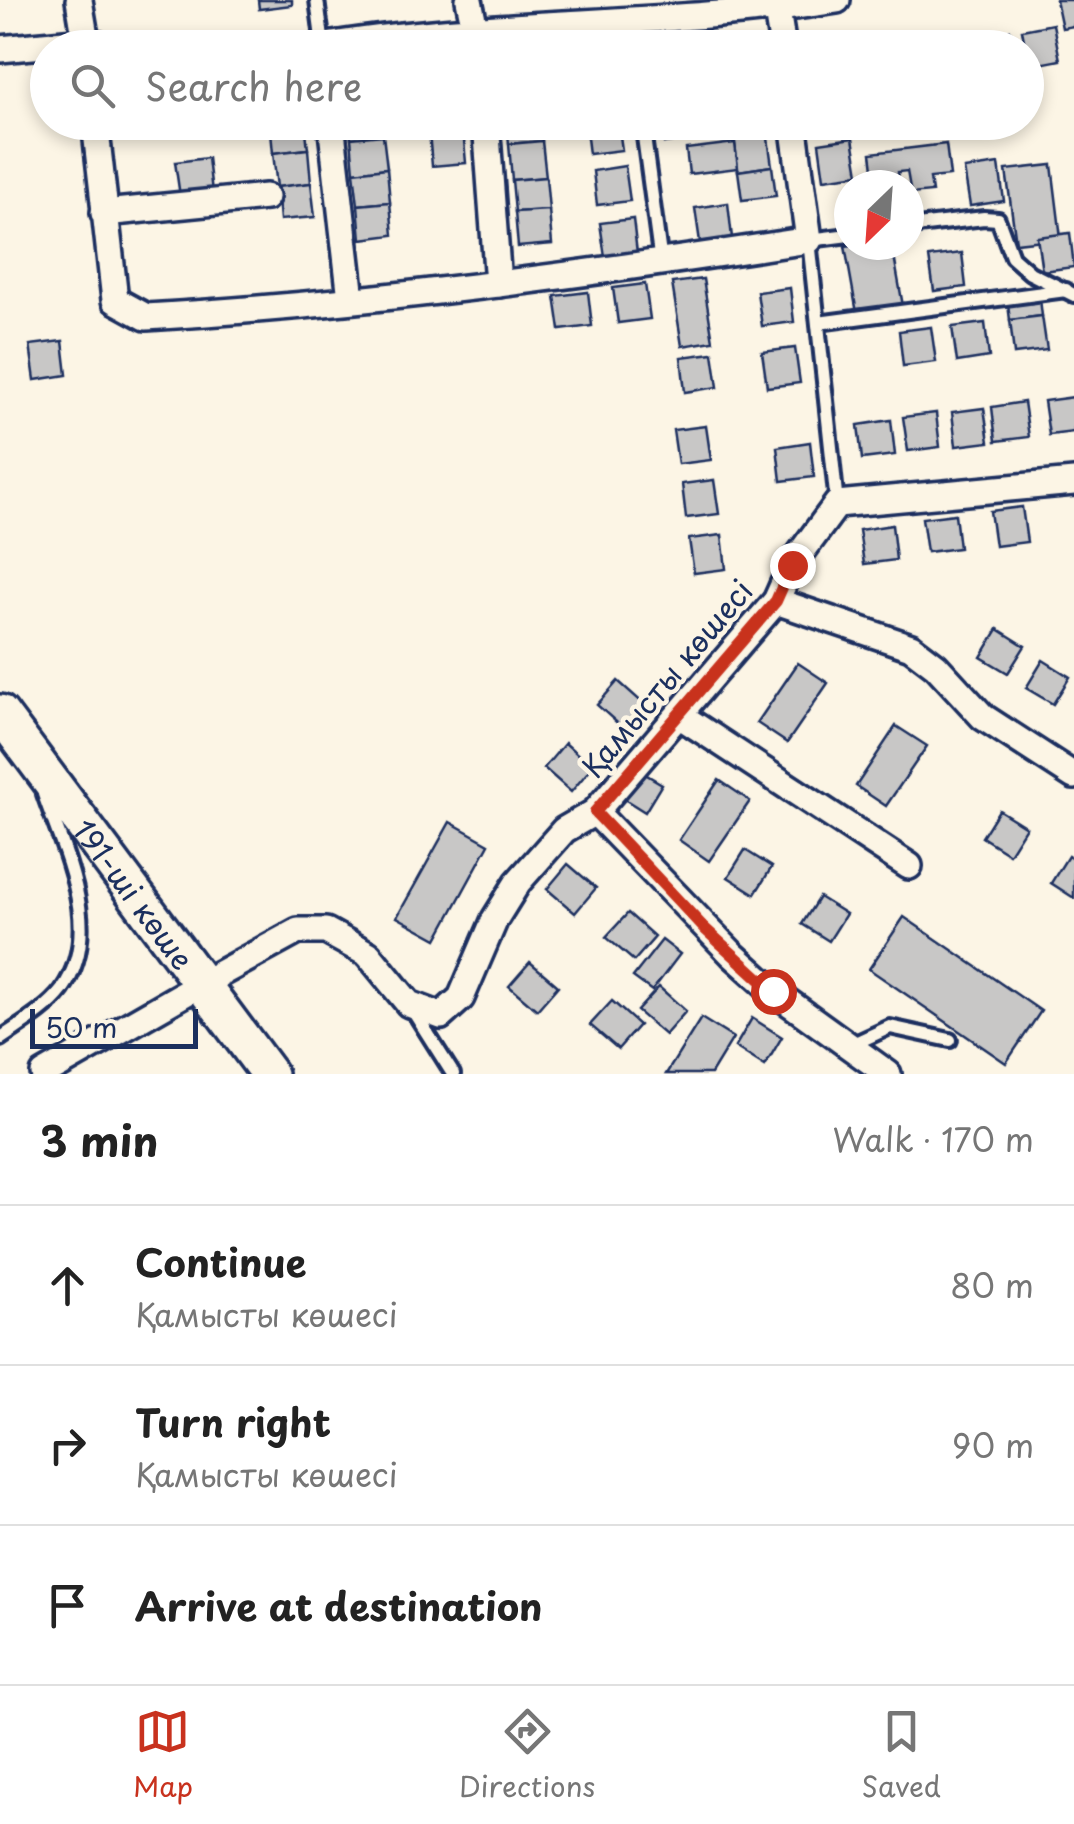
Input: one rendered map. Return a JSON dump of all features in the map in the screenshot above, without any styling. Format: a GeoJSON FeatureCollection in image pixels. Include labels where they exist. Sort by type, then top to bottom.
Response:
{"type":"FeatureCollection","features":[{"type":"Feature","properties":{"kind":"main road","name":"191-ші көше"},"geometry":{"type":"LineString","coordinates":[[0,713],[269,1074]]}},
{"type":"Feature","properties":{"kind":"street"},"geometry":{"type":"LineString","coordinates":[[79,0],[89,30]]}},
{"type":"Feature","properties":{"kind":"street"},"geometry":{"type":"LineString","coordinates":[[469,0],[475,30]]}},
{"type":"Feature","properties":{"kind":"street"},"geometry":{"type":"LineString","coordinates":[[544,30],[734,7],[777,10],[837,0]]}},
{"type":"Feature","properties":{"kind":"street"},"geometry":{"type":"LineString","coordinates":[[777,10],[780,30]]}},
{"type":"Feature","properties":{"kind":"street"},"geometry":{"type":"LineString","coordinates":[[0,48],[30,47]]}},
{"type":"Feature","properties":{"kind":"street"},"geometry":{"type":"LineString","coordinates":[[97,140],[115,300],[146,317],[498,284],[809,240],[795,140]]}},
{"type":"Feature","properties":{"kind":"street"},"geometry":{"type":"LineString","coordinates":[[333,140],[351,299]]}},
{"type":"Feature","properties":{"kind":"street"},"geometry":{"type":"LineString","coordinates":[[487,140],[498,284]]}},
{"type":"Feature","properties":{"kind":"street"},"geometry":{"type":"LineString","coordinates":[[104,213],[266,197]]}},
{"type":"Feature","properties":{"kind":"street"},"geometry":{"type":"LineString","coordinates":[[837,504],[1074,482]]}},
{"type":"Feature","properties":{"kind":"street","name":"Қамысты көшесі"},"geometry":{"type":"LineString","coordinates":[[837,504],[792,565],[776,601],[595,812],[773,991],[888,1074]]}},
{"type":"Feature","properties":{"kind":"street"},"geometry":{"type":"LineString","coordinates":[[776,601],[911,647],[936,666],[983,716],[1074,776]]}},
{"type":"Feature","properties":{"kind":"street"},"geometry":{"type":"LineString","coordinates":[[679,715],[909,866]]}},
{"type":"Feature","properties":{"kind":"street"},"geometry":{"type":"LineString","coordinates":[[44,1074],[298,931],[326,931],[368,954],[409,1004],[441,1016],[461,998],[495,920],[518,882],[564,830],[595,812]]}},
{"type":"Feature","properties":{"kind":"lane"},"geometry":{"type":"LineString","coordinates":[[317,0],[321,30]]}},
{"type":"Feature","properties":{"kind":"lane"},"geometry":{"type":"LineString","coordinates":[[627,20],[628,30]]}},
{"type":"Feature","properties":{"kind":"lane"},"geometry":{"type":"LineString","coordinates":[[644,140],[661,263]]}},
{"type":"Feature","properties":{"kind":"lane"},"geometry":{"type":"LineString","coordinates":[[924,225],[998,219],[1012,258],[1030,273],[1070,293]]}},
{"type":"Feature","properties":{"kind":"lane"},"geometry":{"type":"LineString","coordinates":[[834,237],[809,240],[837,504]]}},
{"type":"Feature","properties":{"kind":"lane"},"geometry":{"type":"LineString","coordinates":[[818,322],[1070,293]]}},
{"type":"Feature","properties":{"kind":"lane"},"geometry":{"type":"LineString","coordinates":[[0,1039],[60,992],[74,966],[81,938],[78,892],[30,753]]}},
{"type":"Feature","properties":{"kind":"lane"},"geometry":{"type":"LineString","coordinates":[[409,1004],[454,1074]]}},
{"type":"Feature","properties":{"kind":"lane"},"geometry":{"type":"LineString","coordinates":[[848,1046],[890,1027],[950,1040]]}},
{"type":"Feature","properties":{"kind":"building"},"geometry":{"type":"Polygon","coordinates":[[[258,0],[292,0],[292,5],[259,9],[258,0]]]}},
{"type":"Feature","properties":{"kind":"building"},"geometry":{"type":"Polygon","coordinates":[[[1056,0],[1074,0],[1074,26],[1062,28],[1056,0]]]}},
{"type":"Feature","properties":{"kind":"building"},"geometry":{"type":"Polygon","coordinates":[[[1053,24],[1060,60],[1044,63],[1044,30],[1022,30],[1053,24]]]}},
{"type":"Feature","properties":{"kind":"building"},"geometry":{"type":"Polygon","coordinates":[[[272,140],[307,140],[308,149],[273,153],[272,140]]]}},
{"type":"Feature","properties":{"kind":"building"},"geometry":{"type":"Polygon","coordinates":[[[351,140],[384,140],[387,168],[354,172],[351,140]]]}},
{"type":"Feature","properties":{"kind":"building"},"geometry":{"type":"Polygon","coordinates":[[[430,140],[464,140],[466,163],[432,166],[430,140]]]}},
{"type":"Feature","properties":{"kind":"building"},"geometry":{"type":"Polygon","coordinates":[[[509,140],[542,140],[542,141],[509,144],[509,140]]]}},
{"type":"Feature","properties":{"kind":"building"},"geometry":{"type":"Polygon","coordinates":[[[587,140],[621,140],[622,150],[589,154],[587,140]]]}},
{"type":"Feature","properties":{"kind":"building"},"geometry":{"type":"Polygon","coordinates":[[[735,140],[768,140],[772,166],[738,171],[735,140]]]}},
{"type":"Feature","properties":{"kind":"building"},"geometry":{"type":"Polygon","coordinates":[[[853,140],[858,170],[834,170],[834,178],[824,179],[819,143],[853,140]]]}},
{"type":"Feature","properties":{"kind":"building"},"geometry":{"type":"Polygon","coordinates":[[[542,141],[546,177],[512,180],[509,144],[542,141]]]}},
{"type":"Feature","properties":{"kind":"building"},"geometry":{"type":"Polygon","coordinates":[[[735,143],[738,168],[689,174],[686,149],[735,143]]]}},
{"type":"Feature","properties":{"kind":"building"},"geometry":{"type":"Polygon","coordinates":[[[946,144],[950,176],[930,178],[932,192],[924,193],[924,170],[873,170],[871,153],[946,144]]]}},
{"type":"Feature","properties":{"kind":"building"},"geometry":{"type":"Polygon","coordinates":[[[308,149],[311,183],[277,187],[273,153],[308,149]]]}},
{"type":"Feature","properties":{"kind":"building"},"geometry":{"type":"Polygon","coordinates":[[[208,158],[212,192],[180,196],[175,162],[208,158]]]}},
{"type":"Feature","properties":{"kind":"building"},"geometry":{"type":"Polygon","coordinates":[[[999,164],[1004,201],[970,206],[964,169],[999,164]]]}},
{"type":"Feature","properties":{"kind":"building"},"geometry":{"type":"Polygon","coordinates":[[[1052,165],[1061,238],[1016,243],[1006,170],[1052,165]]]}},
{"type":"Feature","properties":{"kind":"building"},"geometry":{"type":"Polygon","coordinates":[[[625,166],[630,201],[597,205],[593,171],[625,166]]]}},
{"type":"Feature","properties":{"kind":"building"},"geometry":{"type":"Polygon","coordinates":[[[772,166],[776,196],[742,200],[738,171],[772,166]]]}},
{"type":"Feature","properties":{"kind":"building"},"geometry":{"type":"Polygon","coordinates":[[[387,168],[390,202],[358,205],[354,172],[387,168]]]}},
{"type":"Feature","properties":{"kind":"building"},"geometry":{"type":"Polygon","coordinates":[[[546,177],[549,210],[515,212],[512,180],[546,177]]]}},
{"type":"Feature","properties":{"kind":"building"},"geometry":{"type":"Polygon","coordinates":[[[311,183],[315,217],[280,220],[277,187],[311,183]]]}},
{"type":"Feature","properties":{"kind":"building"},"geometry":{"type":"Polygon","coordinates":[[[390,202],[393,235],[361,239],[358,205],[390,202]]]}},
{"type":"Feature","properties":{"kind":"building"},"geometry":{"type":"Polygon","coordinates":[[[728,203],[732,238],[700,242],[695,208],[728,203]]]}},
{"type":"Feature","properties":{"kind":"building"},"geometry":{"type":"Polygon","coordinates":[[[549,210],[552,244],[518,247],[515,212],[549,210]]]}},
{"type":"Feature","properties":{"kind":"building"},"geometry":{"type":"Polygon","coordinates":[[[633,219],[637,253],[605,257],[600,223],[633,219]]]}},
{"type":"Feature","properties":{"kind":"building"},"geometry":{"type":"Polygon","coordinates":[[[1070,233],[1074,267],[1042,271],[1037,237],[1070,233]]]}},
{"type":"Feature","properties":{"kind":"building"},"geometry":{"type":"Polygon","coordinates":[[[962,253],[966,287],[934,291],[929,257],[962,253]]]}},
{"type":"Feature","properties":{"kind":"building"},"geometry":{"type":"Polygon","coordinates":[[[848,260],[895,260],[903,306],[857,313],[848,260]]]}},
{"type":"Feature","properties":{"kind":"building"},"geometry":{"type":"Polygon","coordinates":[[[703,279],[713,341],[682,346],[672,283],[703,279]]]}},
{"type":"Feature","properties":{"kind":"building"},"geometry":{"type":"Polygon","coordinates":[[[645,284],[650,319],[618,323],[613,288],[645,284]]]}},
{"type":"Feature","properties":{"kind":"building"},"geometry":{"type":"Polygon","coordinates":[[[790,288],[794,322],[762,326],[757,292],[790,288]]]}},
{"type":"Feature","properties":{"kind":"building"},"geometry":{"type":"Polygon","coordinates":[[[588,292],[592,326],[560,330],[555,296],[588,292]]]}},
{"type":"Feature","properties":{"kind":"building"},"geometry":{"type":"Polygon","coordinates":[[[1040,299],[1042,316],[1010,320],[1008,304],[1040,299]]]}},
{"type":"Feature","properties":{"kind":"building"},"geometry":{"type":"Polygon","coordinates":[[[1042,316],[1047,350],[1014,354],[1010,320],[1042,316]]]}},
{"type":"Feature","properties":{"kind":"building"},"geometry":{"type":"Polygon","coordinates":[[[985,323],[989,357],[957,362],[952,327],[985,323]]]}},
{"type":"Feature","properties":{"kind":"building"},"geometry":{"type":"Polygon","coordinates":[[[931,327],[936,362],[903,366],[899,331],[931,327]]]}},
{"type":"Feature","properties":{"kind":"building"},"geometry":{"type":"Polygon","coordinates":[[[63,341],[67,375],[35,380],[30,345],[63,341]]]}},
{"type":"Feature","properties":{"kind":"building"},"geometry":{"type":"Polygon","coordinates":[[[795,348],[800,383],[767,387],[762,352],[795,348]]]}},
{"type":"Feature","properties":{"kind":"building"},"geometry":{"type":"Polygon","coordinates":[[[713,353],[718,387],[685,392],[681,357],[713,353]]]}},
{"type":"Feature","properties":{"kind":"building"},"geometry":{"type":"Polygon","coordinates":[[[1074,397],[1074,432],[1049,435],[1044,401],[1074,397]]]}},
{"type":"Feature","properties":{"kind":"building"},"geometry":{"type":"Polygon","coordinates":[[[1024,402],[1029,437],[996,441],[992,407],[1024,402]]]}},
{"type":"Feature","properties":{"kind":"building"},"geometry":{"type":"Polygon","coordinates":[[[984,408],[989,442],[956,446],[952,412],[984,408]]]}},
{"type":"Feature","properties":{"kind":"building"},"geometry":{"type":"Polygon","coordinates":[[[936,413],[940,447],[908,451],[903,417],[936,413]]]}},
{"type":"Feature","properties":{"kind":"building"},"geometry":{"type":"Polygon","coordinates":[[[891,420],[895,455],[862,459],[858,425],[891,420]]]}},
{"type":"Feature","properties":{"kind":"building"},"geometry":{"type":"Polygon","coordinates":[[[706,426],[711,460],[678,464],[673,430],[706,426]]]}},
{"type":"Feature","properties":{"kind":"building"},"geometry":{"type":"Polygon","coordinates":[[[810,442],[814,477],[781,481],[777,447],[810,442]]]}},
{"type":"Feature","properties":{"kind":"building"},"geometry":{"type":"Polygon","coordinates":[[[714,480],[719,514],[686,518],[682,484],[714,480]]]}},
{"type":"Feature","properties":{"kind":"building"},"geometry":{"type":"Polygon","coordinates":[[[1022,507],[1027,542],[995,546],[990,511],[1022,507]]]}},
{"type":"Feature","properties":{"kind":"building"},"geometry":{"type":"Polygon","coordinates":[[[955,514],[959,548],[927,552],[922,518],[955,514]]]}},
{"type":"Feature","properties":{"kind":"building"},"geometry":{"type":"Polygon","coordinates":[[[892,525],[896,560],[864,564],[859,530],[892,525]]]}},
{"type":"Feature","properties":{"kind":"building"},"geometry":{"type":"Polygon","coordinates":[[[722,535],[726,569],[694,573],[689,539],[722,535]]]}},
{"type":"Feature","properties":{"kind":"building"},"geometry":{"type":"Polygon","coordinates":[[[998,629],[1025,646],[1008,673],[981,657],[998,629]]]}},
{"type":"Feature","properties":{"kind":"building"},"geometry":{"type":"Polygon","coordinates":[[[1043,660],[1070,677],[1053,704],[1026,688],[1043,660]]]}},
{"type":"Feature","properties":{"kind":"building"},"geometry":{"type":"Polygon","coordinates":[[[798,663],[828,683],[787,743],[757,723],[798,663]]]}},
{"type":"Feature","properties":{"kind":"building"},"geometry":{"type":"Polygon","coordinates":[[[618,681],[645,705],[624,729],[597,705],[618,681]]]}},
{"type":"Feature","properties":{"kind":"building"},"geometry":{"type":"Polygon","coordinates":[[[896,726],[927,746],[886,806],[856,786],[896,726]]]}},
{"type":"Feature","properties":{"kind":"building"},"geometry":{"type":"Polygon","coordinates":[[[565,743],[592,767],[571,792],[544,768],[565,743]]]}},
{"type":"Feature","properties":{"kind":"building"},"geometry":{"type":"Polygon","coordinates":[[[635,768],[662,784],[645,812],[618,795],[635,768]]]}},
{"type":"Feature","properties":{"kind":"building"},"geometry":{"type":"Polygon","coordinates":[[[719,780],[750,801],[709,861],[679,840],[719,780]]]}},
{"type":"Feature","properties":{"kind":"building"},"geometry":{"type":"Polygon","coordinates":[[[999,810],[1026,827],[1009,854],[982,837],[999,810]]]}},
{"type":"Feature","properties":{"kind":"building"},"geometry":{"type":"Polygon","coordinates":[[[450,822],[489,844],[437,939],[397,917],[450,822]]]}},
{"type":"Feature","properties":{"kind":"building"},"geometry":{"type":"Polygon","coordinates":[[[745,850],[772,867],[755,894],[728,877],[745,850]]]}},
{"type":"Feature","properties":{"kind":"building"},"geometry":{"type":"Polygon","coordinates":[[[1068,856],[1074,860],[1074,898],[1051,883],[1068,856]]]}},
{"type":"Feature","properties":{"kind":"building"},"geometry":{"type":"Polygon","coordinates":[[[568,864],[596,888],[575,913],[547,889],[568,864]]]}},
{"type":"Feature","properties":{"kind":"building"},"geometry":{"type":"Polygon","coordinates":[[[819,897],[846,914],[829,941],[802,924],[819,897]]]}},
{"type":"Feature","properties":{"kind":"building"},"geometry":{"type":"Polygon","coordinates":[[[628,913],[655,937],[634,961],[606,937],[628,913]]]}},
{"type":"Feature","properties":{"kind":"building"},"geometry":{"type":"Polygon","coordinates":[[[904,917],[1041,1011],[1006,1063],[869,969],[904,917]]]}},
{"type":"Feature","properties":{"kind":"building"},"geometry":{"type":"Polygon","coordinates":[[[662,940],[680,954],[652,991],[633,977],[662,940]]]}},
{"type":"Feature","properties":{"kind":"building"},"geometry":{"type":"Polygon","coordinates":[[[530,962],[558,986],[537,1010],[509,986],[530,962]]]}},
{"type":"Feature","properties":{"kind":"building"},"geometry":{"type":"Polygon","coordinates":[[[659,987],[686,1011],[665,1035],[637,1011],[659,987]]]}},
{"type":"Feature","properties":{"kind":"building"},"geometry":{"type":"Polygon","coordinates":[[[612,1001],[639,1025],[618,1049],[590,1025],[612,1001]]]}},
{"type":"Feature","properties":{"kind":"building"},"geometry":{"type":"Polygon","coordinates":[[[701,1018],[733,1038],[711,1074],[666,1074],[701,1018]]]}},
{"type":"Feature","properties":{"kind":"building"},"geometry":{"type":"Polygon","coordinates":[[[752,1018],[782,1037],[765,1066],[735,1047],[752,1018]]]}},
{"type":"Feature","properties":{"kind":"route"},"geometry":{"type":"LineString","coordinates":[[773,991],[704,928],[595,812],[776,601],[792,565]]}}]}
